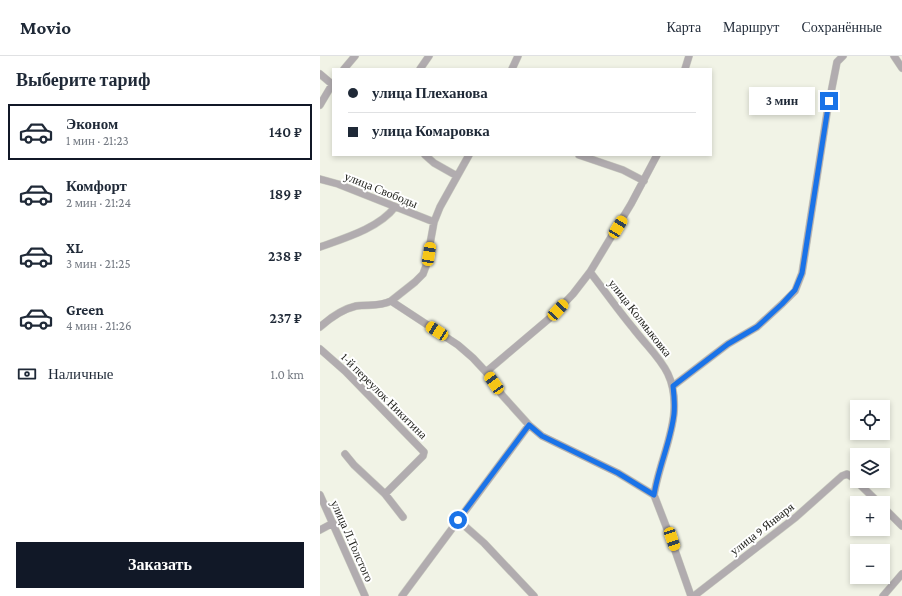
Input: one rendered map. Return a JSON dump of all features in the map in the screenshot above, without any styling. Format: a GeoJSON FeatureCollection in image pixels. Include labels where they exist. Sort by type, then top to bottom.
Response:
{"type":"FeatureCollection","features":[{"type":"Feature","properties":{"kind":"street"},"geometry":{"type":"LineString","coordinates":[[345,68],[355,56]]}},
{"type":"Feature","properties":{"kind":"street"},"geometry":{"type":"LineString","coordinates":[[421,68],[429,56]]}},
{"type":"Feature","properties":{"kind":"street"},"geometry":{"type":"LineString","coordinates":[[512,68],[518,56]]}},
{"type":"Feature","properties":{"kind":"street"},"geometry":{"type":"LineString","coordinates":[[685,68],[689,56]]}},
{"type":"Feature","properties":{"kind":"street"},"geometry":{"type":"LineString","coordinates":[[673,386],[728,344],[757,327],[795,290],[802,273],[824,128],[837,62],[843,56]]}},
{"type":"Feature","properties":{"kind":"street"},"geometry":{"type":"LineString","coordinates":[[894,56],[902,68]]}},
{"type":"Feature","properties":{"kind":"street"},"geometry":{"type":"LineString","coordinates":[[320,74],[332,83]]}},
{"type":"Feature","properties":{"kind":"street"},"geometry":{"type":"LineString","coordinates":[[320,105],[332,86]]}},
{"type":"Feature","properties":{"kind":"street"},"geometry":{"type":"LineString","coordinates":[[426,156],[434,163],[457,176]]}},
{"type":"Feature","properties":{"kind":"street"},"geometry":{"type":"LineString","coordinates":[[320,327],[342,311],[356,306],[384,304],[391,301],[423,274],[426,266],[434,222],[440,207],[468,156]]}},
{"type":"Feature","properties":{"kind":"street"},"geometry":{"type":"LineString","coordinates":[[582,156],[623,170],[644,181]]}},
{"type":"Feature","properties":{"kind":"street"},"geometry":{"type":"LineString","coordinates":[[486,372],[551,317],[573,294],[590,272],[644,181],[656,156]]}},
{"type":"Feature","properties":{"kind":"street","name":"улица Свободы"},"geometry":{"type":"LineString","coordinates":[[320,179],[338,184],[434,222]]}},
{"type":"Feature","properties":{"kind":"street"},"geometry":{"type":"LineString","coordinates":[[320,247],[372,226],[382,220],[395,206]]}},
{"type":"Feature","properties":{"kind":"street","name":"улица Колмыковка"},"geometry":{"type":"LineString","coordinates":[[590,272],[633,328],[661,361],[669,374],[673,386],[673,420],[656,482],[654,495]]}},
{"type":"Feature","properties":{"kind":"street"},"geometry":{"type":"LineString","coordinates":[[391,301],[458,345],[473,358],[486,372],[502,395],[529,425],[542,436],[618,473],[654,495],[672,539],[691,596]]}},
{"type":"Feature","properties":{"kind":"street","name":"1-й переулок Никитина"},"geometry":{"type":"LineString","coordinates":[[320,349],[345,371],[424,452],[423,456],[385,494]]}},
{"type":"Feature","properties":{"kind":"street"},"geometry":{"type":"LineString","coordinates":[[402,596],[529,425]]}},
{"type":"Feature","properties":{"kind":"street"},"geometry":{"type":"LineString","coordinates":[[345,454],[354,465],[385,494],[403,517]]}},
{"type":"Feature","properties":{"kind":"street","name":"улица 9 Января"},"geometry":{"type":"LineString","coordinates":[[694,596],[796,517],[842,476],[847,474],[852,477],[872,496]]}},
{"type":"Feature","properties":{"kind":"street","name":"улица Л.Толстого"},"geometry":{"type":"LineString","coordinates":[[320,495],[365,596]]}},
{"type":"Feature","properties":{"kind":"street"},"geometry":{"type":"LineString","coordinates":[[890,514],[902,526]]}},
{"type":"Feature","properties":{"kind":"street"},"geometry":{"type":"LineString","coordinates":[[458,520],[484,543],[534,596]]}},
{"type":"Feature","properties":{"kind":"street"},"geometry":{"type":"LineString","coordinates":[[320,530],[333,523]]}},
{"type":"Feature","properties":{"kind":"street"},"geometry":{"type":"LineString","coordinates":[[883,596],[902,574]]}},
{"type":"Feature","properties":{"kind":"route"},"geometry":{"type":"LineString","coordinates":[[458,520],[529,425],[542,436],[618,473],[654,495],[656,482],[672,427],[674,414],[673,386],[728,344],[757,327],[795,290],[802,273],[806,239],[829,101]]}}]}
